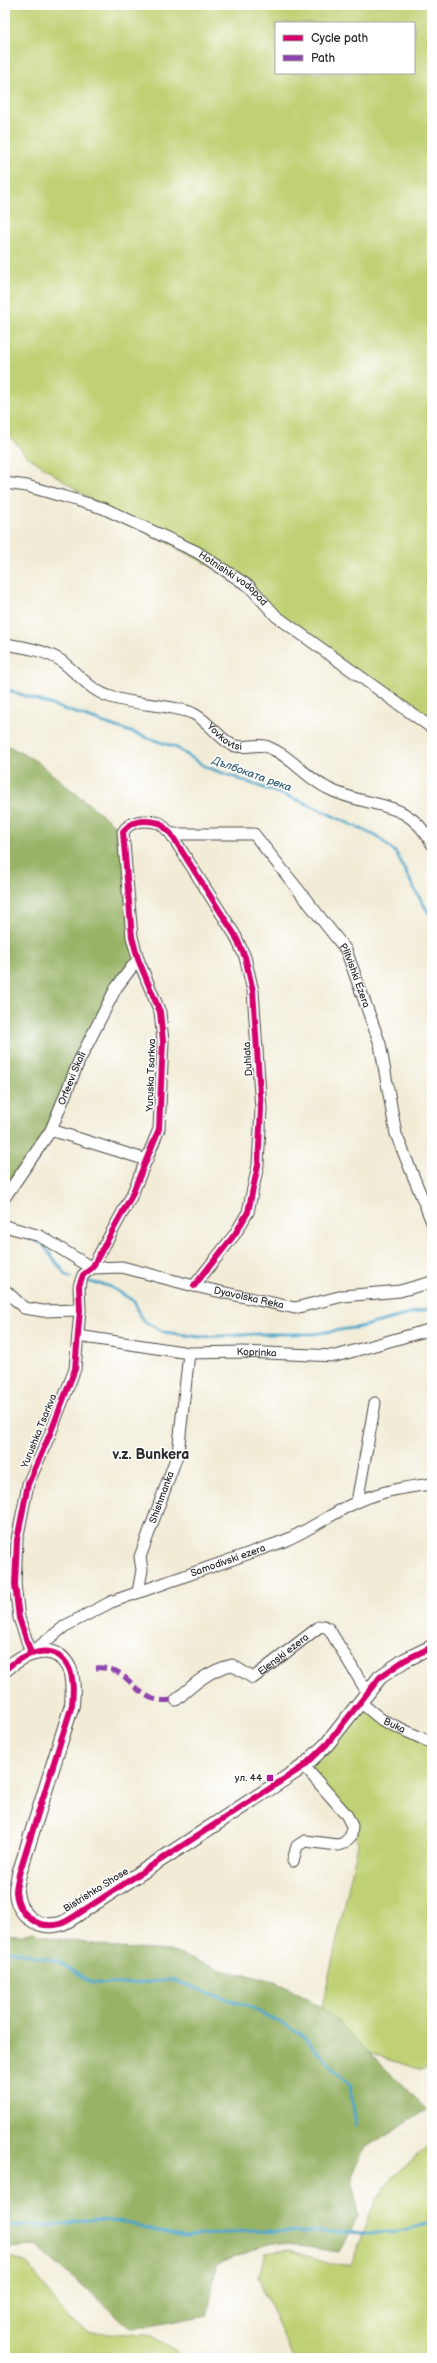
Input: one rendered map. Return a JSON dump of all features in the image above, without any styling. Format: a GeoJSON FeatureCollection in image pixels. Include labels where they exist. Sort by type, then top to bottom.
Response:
{"type":"FeatureCollection","features":[{"type":"Feature","properties":{"kind":"street","name":"Hotnishki vodopad"},"geometry":{"type":"LineString","coordinates":[[5,483],[27,486],[103,508],[197,552],[250,587],[276,616],[432,728]]}},
{"type":"Feature","properties":{"kind":"street","name":"Yovkovtsi"},"geometry":{"type":"LineString","coordinates":[[5,644],[33,648],[59,660],[107,696],[178,709],[194,714],[233,745],[248,747],[266,746],[286,756],[307,777],[328,789],[405,813],[418,822],[432,844]]}},
{"type":"Feature","properties":{"kind":"street","name":"Yuruska Tsarkva"},"geometry":{"type":"LineString","coordinates":[[92,1268],[131,1197],[159,1129],[163,1041],[160,1012],[138,959],[132,937],[123,832],[127,826],[134,822],[150,821],[160,823],[171,834]]}},
{"type":"Feature","properties":{"kind":"street","name":"Plitvishki Ezera"},"geometry":{"type":"LineString","coordinates":[[171,834],[254,834],[346,950],[380,1044],[396,1134],[432,1222]]}},
{"type":"Feature","properties":{"kind":"street","name":"Duhlata"},"geometry":{"type":"LineString","coordinates":[[171,834],[235,935],[244,957],[253,991],[261,1109],[258,1165],[248,1212],[234,1234],[194,1286]]}},
{"type":"Feature","properties":{"kind":"street","name":"Orfeevi Skali"},"geometry":{"type":"LineString","coordinates":[[5,1197],[51,1130],[85,1047],[116,988],[138,959]]}},
{"type":"Feature","properties":{"kind":"street"},"geometry":{"type":"LineString","coordinates":[[51,1130],[147,1160]]}},
{"type":"Feature","properties":{"kind":"street"},"geometry":{"type":"LineString","coordinates":[[5,1226],[40,1236],[92,1268]]}},
{"type":"Feature","properties":{"kind":"street","name":"Dyavolska Reka"},"geometry":{"type":"LineString","coordinates":[[92,1268],[122,1267],[194,1286],[295,1308],[343,1296],[400,1291],[432,1282]]}},
{"type":"Feature","properties":{"kind":"street","name":"Yurushka Tsarkva"},"geometry":{"type":"LineString","coordinates":[[30,1653],[10,1584],[17,1540],[28,1484],[50,1434],[74,1369],[80,1310],[79,1286],[83,1275],[92,1268]]}},
{"type":"Feature","properties":{"kind":"street"},"geometry":{"type":"LineString","coordinates":[[5,1290],[24,1308],[43,1311],[80,1310]]}},
{"type":"Feature","properties":{"kind":"street","name":"Koprinka"},"geometry":{"type":"LineString","coordinates":[[78,1336],[189,1353],[241,1352],[336,1356],[432,1329]]}},
{"type":"Feature","properties":{"kind":"street","name":"Shishmanka"},"geometry":{"type":"LineString","coordinates":[[138,1592],[142,1570],[140,1557],[178,1453],[189,1353]]}},
{"type":"Feature","properties":{"kind":"street"},"geometry":{"type":"LineString","coordinates":[[357,1502],[375,1403]]}},
{"type":"Feature","properties":{"kind":"street","name":"Samodivski ezera"},"geometry":{"type":"LineString","coordinates":[[30,1653],[65,1626],[111,1602],[302,1534],[357,1502],[394,1489],[432,1484]]}},
{"type":"Feature","properties":{"kind":"street","name":"Elenski ezera"},"geometry":{"type":"LineString","coordinates":[[176,1700],[208,1673],[218,1668],[232,1665],[253,1678],[318,1627],[324,1626],[329,1629],[363,1697]]}},
{"type":"Feature","properties":{"kind":"street","name":"Bistrishko Shose"},"geometry":{"type":"LineString","coordinates":[[30,1653],[43,1651],[62,1660],[68,1667],[73,1690],[72,1705],[19,1874],[16,1891],[18,1904],[23,1912],[38,1923],[46,1925],[59,1924],[70,1919],[304,1766],[327,1744],[363,1697],[392,1668],[432,1647]]}},
{"type":"Feature","properties":{"kind":"street"},"geometry":{"type":"LineString","coordinates":[[5,1670],[13,1663],[30,1653]]}},
{"type":"Feature","properties":{"kind":"street","name":"Buka"},"geometry":{"type":"LineString","coordinates":[[363,1697],[382,1720],[432,1743]]}},
{"type":"Feature","properties":{"kind":"street"},"geometry":{"type":"LineString","coordinates":[[293,1861],[297,1846],[305,1841],[338,1845],[344,1843],[350,1836],[352,1826],[346,1814],[304,1766]]}},
{"type":"Feature","properties":{"kind":"green space"},"geometry":{"type":"Polygon","coordinates":[[[5,5],[432,5],[432,728],[276,616],[250,587],[103,508],[26,455],[5,430],[5,5]]]}},
{"type":"Feature","properties":{"kind":"green space"},"geometry":{"type":"Polygon","coordinates":[[[5,744],[36,761],[123,832],[138,959],[116,988],[51,1130],[5,1197],[5,744]]]}},
{"type":"Feature","properties":{"kind":"green space"},"geometry":{"type":"Polygon","coordinates":[[[360,1702],[432,1743],[432,2066],[421,2070],[369,2053],[322,2007],[358,1844],[346,1814],[304,1766],[360,1702]]]}},
{"type":"Feature","properties":{"kind":"green space"},"geometry":{"type":"Polygon","coordinates":[[[34,1932],[41,1936],[120,1948],[170,1951],[222,1970],[275,1981],[322,2007],[427,2109],[365,2148],[352,2176],[358,2217],[339,2252],[273,2242],[216,2265],[208,2315],[132,2329],[36,2246],[5,2248],[5,1934],[20,1935],[34,1932]]]}},
{"type":"Feature","properties":{"kind":"green space"},"geometry":{"type":"Polygon","coordinates":[[[432,2143],[432,2358],[293,2358],[258,2277],[266,2253],[288,2249],[329,2264],[351,2265],[376,2199],[393,2176],[432,2143]]]}},
{"type":"Feature","properties":{"kind":"green space"},"geometry":{"type":"Polygon","coordinates":[[[5,2254],[27,2263],[70,2321],[90,2332],[147,2335],[174,2349],[183,2358],[5,2358],[5,2254]]]}},
{"type":"Feature","properties":{"kind":"waterway","name":"Дълбоката река"},"geometry":{"type":"LineString","coordinates":[[5,689],[175,747],[206,767],[303,802],[378,837],[396,853],[416,892],[432,918]]}},
{"type":"Feature","properties":{"kind":"waterway"},"geometry":{"type":"LineString","coordinates":[[5,1235],[15,1233]]}},
{"type":"Feature","properties":{"kind":"waterway"},"geometry":{"type":"LineString","coordinates":[[31,1239],[42,1244],[67,1276],[71,1277]]}},
{"type":"Feature","properties":{"kind":"waterway"},"geometry":{"type":"LineString","coordinates":[[85,1281],[109,1286],[134,1301],[143,1321],[164,1332],[200,1337],[259,1334],[313,1334],[360,1327],[432,1308]]}},
{"type":"Feature","properties":{"kind":"waterway"},"geometry":{"type":"LineString","coordinates":[[5,1949],[60,1962],[92,1983],[125,1984],[172,1980],[247,2006],[299,2032],[350,2085],[356,2125]]}},
{"type":"Feature","properties":{"kind":"waterway"},"geometry":{"type":"LineString","coordinates":[[5,2225],[46,2226],[97,2219],[131,2224],[183,2237],[244,2231],[391,2233],[432,2223]]}},
{"type":"Feature","properties":{"kind":"marked path"},"geometry":{"type":"LineString","coordinates":[[96,1668],[114,1670],[126,1678],[143,1694],[151,1698],[176,1700]]}},
{"type":"Feature","properties":{"kind":"cycle path"},"geometry":{"type":"LineString","coordinates":[[31,1653],[19,1618],[15,1584],[17,1540],[28,1484],[50,1434],[75,1369],[80,1310],[79,1286],[83,1275],[92,1268],[131,1197],[159,1129],[163,1041],[160,1012],[138,959],[132,937],[123,832],[130,825],[144,821],[160,823],[171,834],[235,935],[245,957],[253,991],[261,1109],[258,1165],[248,1212],[235,1234],[194,1286]]}},
{"type":"Feature","properties":{"kind":"cycle path"},"geometry":{"type":"LineString","coordinates":[[5,1670],[12,1664],[29,1655],[38,1652],[47,1652],[55,1654],[63,1659],[69,1668],[72,1677],[72,1705],[19,1874],[16,1890],[20,1907],[30,1918],[44,1925],[52,1925],[60,1924],[71,1919],[304,1766],[327,1744],[380,1677],[405,1660],[432,1647]]}},
{"type":"Feature","properties":{"kind":"place","name":"ул. 44"},"geometry":{"type":"Point","coordinates":[270,1778]}},
{"type":"Feature","properties":{"kind":"district","name":"v.z. Bunkera"},"geometry":{"type":"Point","coordinates":[151,1454]}}]}
